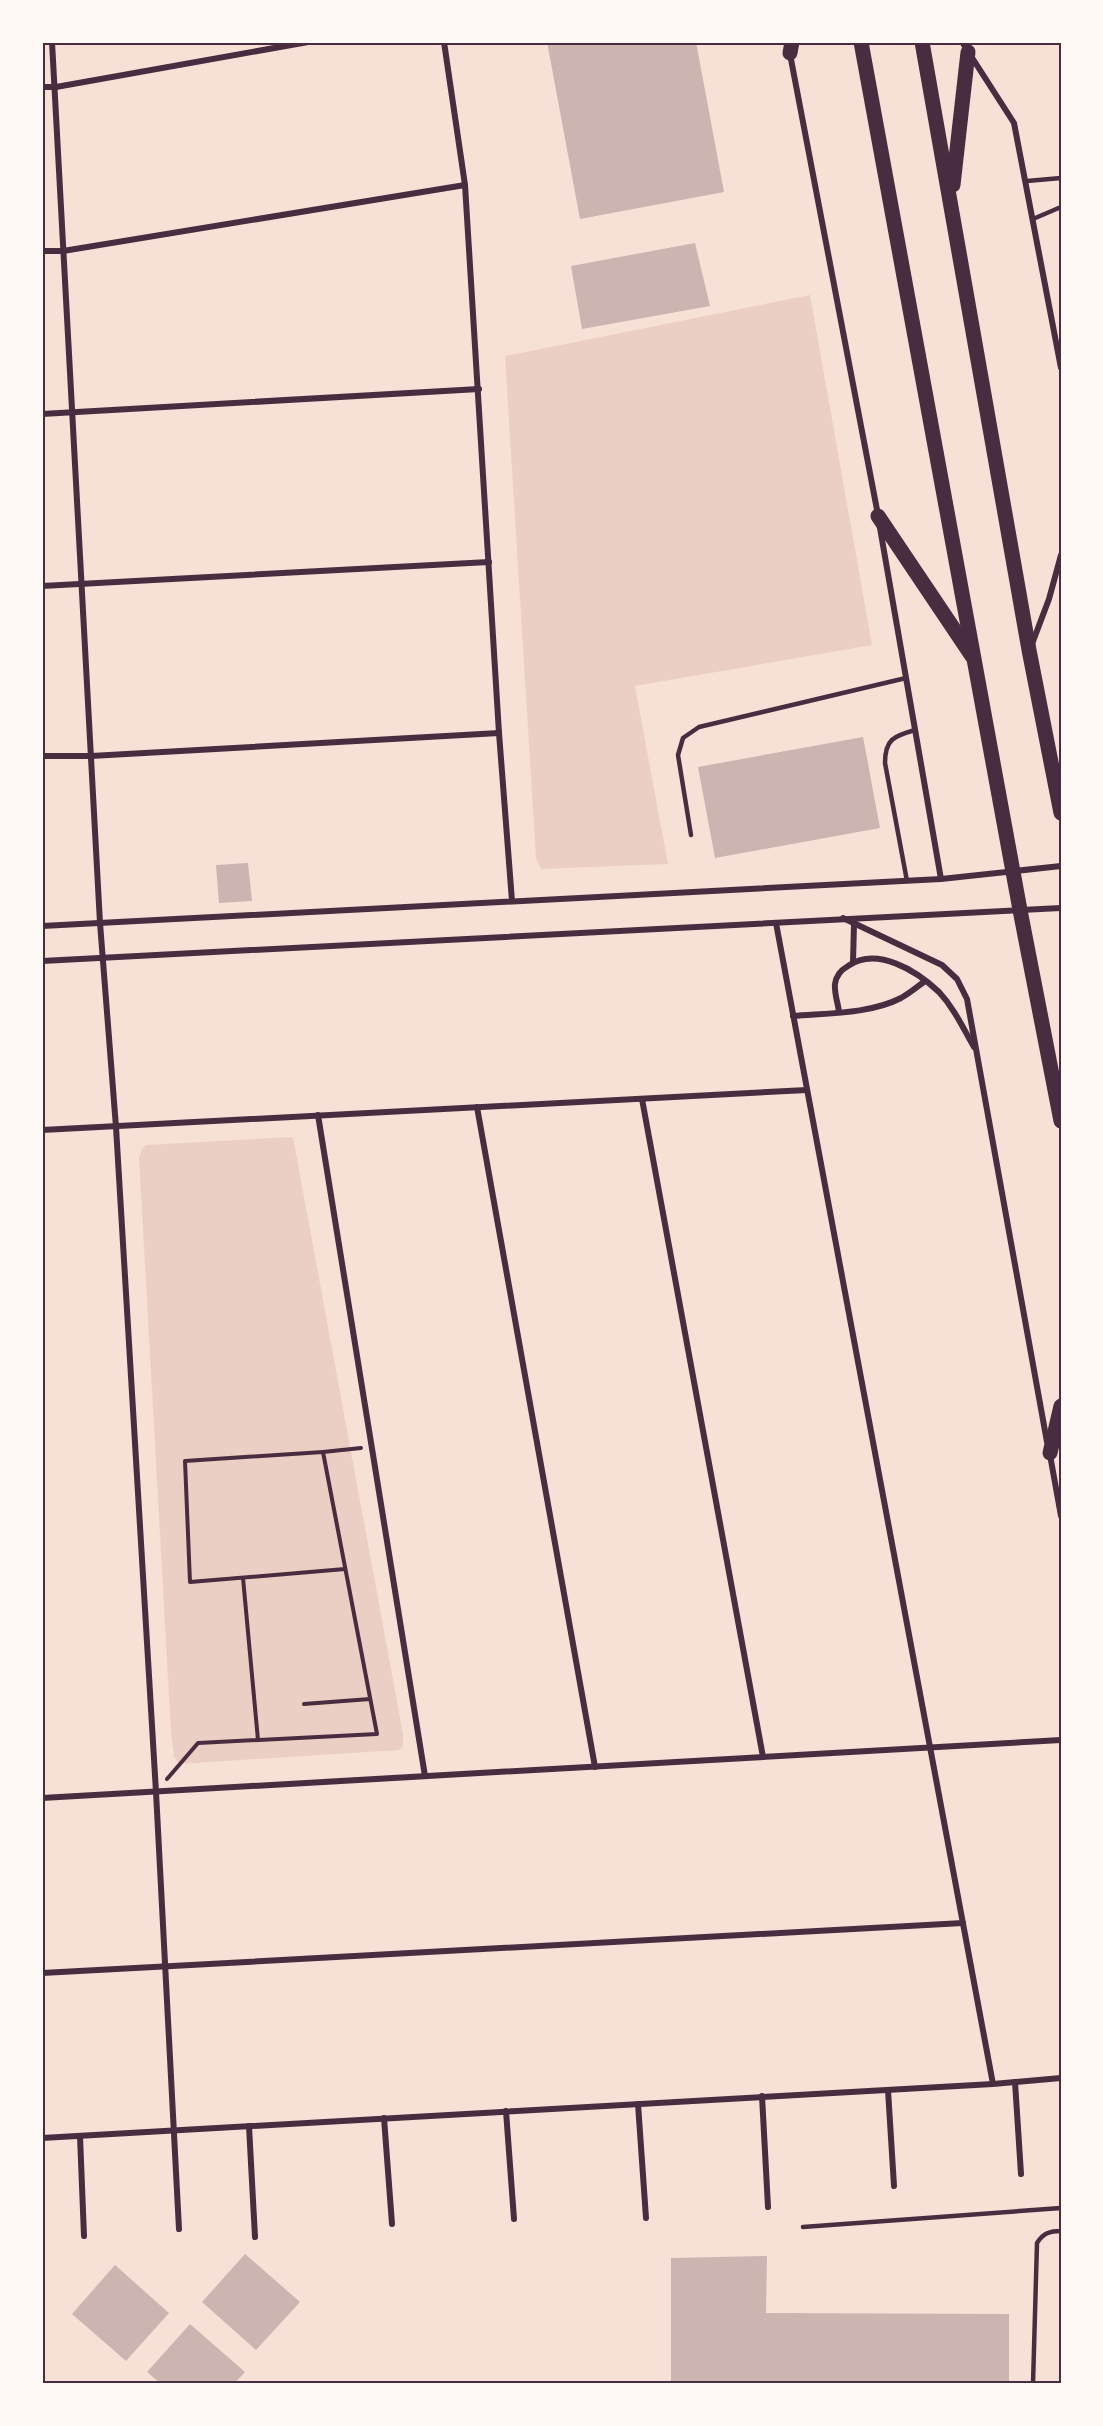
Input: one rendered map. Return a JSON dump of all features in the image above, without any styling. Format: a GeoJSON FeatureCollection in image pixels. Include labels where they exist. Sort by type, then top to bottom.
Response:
{"type":"FeatureCollection","features":[{"type":"Feature","properties":{"kind":"main road"},"geometry":{"type":"LineString","coordinates":[[861,42],[1020,910],[1061,1121]]}},
{"type":"Feature","properties":{"kind":"main road"},"geometry":{"type":"LineString","coordinates":[[922,42],[1029,650],[1061,813]]}},
{"type":"Feature","properties":{"kind":"main road"},"geometry":{"type":"LineString","coordinates":[[951,200],[965,47]]}},
{"type":"Feature","properties":{"kind":"main road"},"geometry":{"type":"LineString","coordinates":[[878,516],[975,661]]}},
{"type":"Feature","properties":{"kind":"main road"},"geometry":{"type":"LineString","coordinates":[[1050,1453],[1061,1406]]}},
{"type":"Feature","properties":{"kind":"street"},"geometry":{"type":"LineString","coordinates":[[52,42],[100,923],[116,1127],[156,1792],[179,2229]]}},
{"type":"Feature","properties":{"kind":"street"},"geometry":{"type":"LineString","coordinates":[[42,87],[56,87],[308,42]]}},
{"type":"Feature","properties":{"kind":"street"},"geometry":{"type":"LineString","coordinates":[[444,42],[465,185],[499,733],[512,901]]}},
{"type":"Feature","properties":{"kind":"street"},"geometry":{"type":"LineString","coordinates":[[790,46],[878,516],[941,879]]}},
{"type":"Feature","properties":{"kind":"street"},"geometry":{"type":"LineString","coordinates":[[965,47],[1014,123],[1027,181],[1061,368]]}},
{"type":"Feature","properties":{"kind":"street"},"geometry":{"type":"LineString","coordinates":[[42,251],[63,251],[465,185]]}},
{"type":"Feature","properties":{"kind":"street"},"geometry":{"type":"LineString","coordinates":[[42,414],[479,389]]}},
{"type":"Feature","properties":{"kind":"street"},"geometry":{"type":"LineString","coordinates":[[1029,650],[1049,599],[1061,555]]}},
{"type":"Feature","properties":{"kind":"street"},"geometry":{"type":"LineString","coordinates":[[42,586],[489,562]]}},
{"type":"Feature","properties":{"kind":"street"},"geometry":{"type":"LineString","coordinates":[[42,756],[91,756],[499,733]]}},
{"type":"Feature","properties":{"kind":"street"},"geometry":{"type":"LineString","coordinates":[[42,926],[941,879],[1061,866]]}},
{"type":"Feature","properties":{"kind":"street"},"geometry":{"type":"LineString","coordinates":[[42,961],[1061,908]]}},
{"type":"Feature","properties":{"kind":"street"},"geometry":{"type":"LineString","coordinates":[[843,918],[942,965],[957,979],[967,999],[1061,1516]]}},
{"type":"Feature","properties":{"kind":"street"},"geometry":{"type":"LineString","coordinates":[[776,923],[993,2084]]}},
{"type":"Feature","properties":{"kind":"street"},"geometry":{"type":"LineString","coordinates":[[853,962],[854,924]]}},
{"type":"Feature","properties":{"kind":"street"},"geometry":{"type":"LineString","coordinates":[[839,1012],[835,985],[838,975],[853,962],[865,959],[880,959],[895,963],[925,981],[938,992],[951,1007],[976,1051]]}},
{"type":"Feature","properties":{"kind":"street"},"geometry":{"type":"LineString","coordinates":[[793,1016],[882,1005],[902,998],[925,981]]}},
{"type":"Feature","properties":{"kind":"street"},"geometry":{"type":"LineString","coordinates":[[42,1131],[807,1090]]}},
{"type":"Feature","properties":{"kind":"street"},"geometry":{"type":"LineString","coordinates":[[642,1099],[763,1757]]}},
{"type":"Feature","properties":{"kind":"street"},"geometry":{"type":"LineString","coordinates":[[477,1107],[595,1767]]}},
{"type":"Feature","properties":{"kind":"street"},"geometry":{"type":"LineString","coordinates":[[318,1115],[425,1776]]}},
{"type":"Feature","properties":{"kind":"street"},"geometry":{"type":"LineString","coordinates":[[42,1798],[1061,1740]]}},
{"type":"Feature","properties":{"kind":"street"},"geometry":{"type":"LineString","coordinates":[[42,1973],[963,1923]]}},
{"type":"Feature","properties":{"kind":"street"},"geometry":{"type":"LineString","coordinates":[[42,2138],[993,2084],[1061,2078]]}},
{"type":"Feature","properties":{"kind":"street"},"geometry":{"type":"LineString","coordinates":[[1015,2082],[1021,2174]]}},
{"type":"Feature","properties":{"kind":"street"},"geometry":{"type":"LineString","coordinates":[[888,2090],[894,2186]]}},
{"type":"Feature","properties":{"kind":"street"},"geometry":{"type":"LineString","coordinates":[[762,2097],[768,2207]]}},
{"type":"Feature","properties":{"kind":"street"},"geometry":{"type":"LineString","coordinates":[[638,2104],[646,2218]]}},
{"type":"Feature","properties":{"kind":"street"},"geometry":{"type":"LineString","coordinates":[[506,2111],[514,2219]]}},
{"type":"Feature","properties":{"kind":"street"},"geometry":{"type":"LineString","coordinates":[[384,2118],[392,2223]]}},
{"type":"Feature","properties":{"kind":"street"},"geometry":{"type":"LineString","coordinates":[[249,2126],[255,2237]]}},
{"type":"Feature","properties":{"kind":"street"},"geometry":{"type":"LineString","coordinates":[[80,2136],[84,2236]]}},
{"type":"Feature","properties":{"kind":"lane"},"geometry":{"type":"LineString","coordinates":[[1027,181],[1061,178]]}},
{"type":"Feature","properties":{"kind":"lane"},"geometry":{"type":"LineString","coordinates":[[1033,219],[1061,207]]}},
{"type":"Feature","properties":{"kind":"lane"},"geometry":{"type":"LineString","coordinates":[[691,835],[678,756],[683,738],[699,727],[906,678]]}},
{"type":"Feature","properties":{"kind":"lane"},"geometry":{"type":"LineString","coordinates":[[907,881],[885,764],[885,753],[896,735],[915,730]]}},
{"type":"Feature","properties":{"kind":"lane"},"geometry":{"type":"LineString","coordinates":[[803,2227],[1061,2208]]}},
{"type":"Feature","properties":{"kind":"lane"},"geometry":{"type":"LineString","coordinates":[[1033,2384],[1037,2243],[1041,2236],[1050,2231],[1061,2231]]}},
{"type":"Feature","properties":{"kind":"path"},"geometry":{"type":"LineString","coordinates":[[345,1569],[190,1582],[184,1461],[372,1447]]}},
{"type":"Feature","properties":{"kind":"path"},"geometry":{"type":"LineString","coordinates":[[156,1792],[198,1743],[377,1734],[323,1452]]}},
{"type":"Feature","properties":{"kind":"path"},"geometry":{"type":"LineString","coordinates":[[243,1578],[258,1740]]}},
{"type":"Feature","properties":{"kind":"path"},"geometry":{"type":"LineString","coordinates":[[304,1704],[370,1700]]}},
{"type":"Feature","properties":{"kind":"shaded area"},"geometry":{"type":"Polygon","coordinates":[[[810,295],[872,645],[635,686],[668,864],[541,869],[536,858],[505,356],[810,295]]]}},
{"type":"Feature","properties":{"kind":"shaded area"},"geometry":{"type":"Polygon","coordinates":[[[293,1137],[403,1734],[403,1746],[399,1750],[179,1764],[174,1757],[171,1733],[139,1157],[146,1145],[293,1137]]]}},
{"type":"Feature","properties":{"kind":"building"},"geometry":{"type":"Polygon","coordinates":[[[547,42],[696,42],[724,192],[580,219],[547,42]]]}},
{"type":"Feature","properties":{"kind":"building"},"geometry":{"type":"Polygon","coordinates":[[[695,243],[710,306],[582,329],[571,266],[695,243]]]}},
{"type":"Feature","properties":{"kind":"building"},"geometry":{"type":"Polygon","coordinates":[[[863,737],[880,828],[715,858],[698,767],[863,737]]]}},
{"type":"Feature","properties":{"kind":"building"},"geometry":{"type":"Polygon","coordinates":[[[248,863],[252,901],[219,903],[216,865],[248,863]]]}},
{"type":"Feature","properties":{"kind":"building"},"geometry":{"type":"Polygon","coordinates":[[[245,2254],[300,2302],[256,2350],[202,2302],[245,2254]]]}},
{"type":"Feature","properties":{"kind":"building"},"geometry":{"type":"Polygon","coordinates":[[[767,2256],[766,2313],[1009,2314],[1009,2384],[671,2384],[671,2258],[767,2256]]]}},
{"type":"Feature","properties":{"kind":"building"},"geometry":{"type":"Polygon","coordinates":[[[115,2265],[169,2313],[126,2361],[72,2314],[115,2265]]]}},
{"type":"Feature","properties":{"kind":"building"},"geometry":{"type":"Polygon","coordinates":[[[190,2324],[245,2372],[234,2384],[161,2384],[147,2372],[190,2324]]]}}]}
